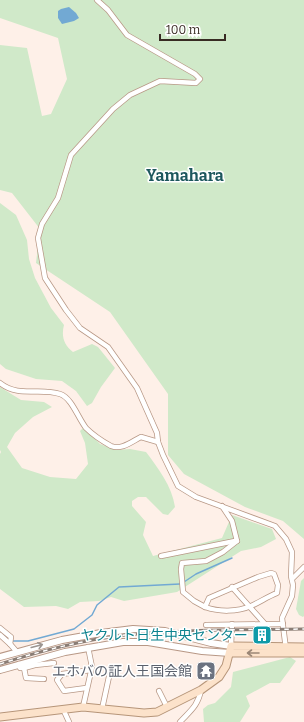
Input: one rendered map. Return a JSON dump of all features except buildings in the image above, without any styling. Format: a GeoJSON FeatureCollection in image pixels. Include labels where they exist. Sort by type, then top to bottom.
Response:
{"type":"FeatureCollection","features":[{"type":"Feature","properties":{"kind":"main road"},"geometry":{"type":"LineString","coordinates":[[286,650],[304,647]]}},
{"type":"Feature","properties":{"kind":"main road"},"geometry":{"type":"LineString","coordinates":[[0,717],[82,707],[144,714],[157,712],[200,690],[219,676],[226,666],[230,649],[286,650],[304,653]]}},
{"type":"Feature","properties":{"kind":"street"},"geometry":{"type":"LineString","coordinates":[[97,0],[108,10],[127,35],[200,78],[196,83],[160,81],[130,95],[113,109],[71,154],[58,198],[42,224],[38,238],[45,278],[80,328],[108,347],[136,388],[157,433],[158,442],[178,486],[196,497],[222,505],[275,526],[286,539],[292,552],[293,585],[292,596],[282,618],[286,650]]}},
{"type":"Feature","properties":{"kind":"street"},"geometry":{"type":"LineString","coordinates":[[0,383],[6,388],[14,391],[61,394],[70,401],[81,421],[88,429],[115,448],[122,447],[141,437],[158,442]]}},
{"type":"Feature","properties":{"kind":"street"},"geometry":{"type":"LineString","coordinates":[[222,505],[232,521],[237,540]]}},
{"type":"Feature","properties":{"kind":"street"},"geometry":{"type":"LineString","coordinates":[[161,556],[237,540]]}},
{"type":"Feature","properties":{"kind":"street"},"geometry":{"type":"LineString","coordinates":[[205,608],[209,598],[258,576],[271,573],[274,574],[278,585],[277,593],[250,606],[216,611],[205,608],[183,592],[181,569],[182,563],[206,561],[223,552],[237,540]]}},
{"type":"Feature","properties":{"kind":"street"},"geometry":{"type":"LineString","coordinates":[[292,579],[304,567]]}},
{"type":"Feature","properties":{"kind":"street"},"geometry":{"type":"LineString","coordinates":[[232,587],[265,624]]}},
{"type":"Feature","properties":{"kind":"street"},"geometry":{"type":"LineString","coordinates":[[230,649],[232,624]]}},
{"type":"Feature","properties":{"kind":"street"},"geometry":{"type":"LineString","coordinates":[[206,625],[283,624]]}},
{"type":"Feature","properties":{"kind":"street"},"geometry":{"type":"LineString","coordinates":[[0,628],[11,637],[10,644]]}},
{"type":"Feature","properties":{"kind":"street"},"geometry":{"type":"LineString","coordinates":[[0,657],[82,636],[133,629],[160,630],[230,649]]}},
{"type":"Feature","properties":{"kind":"street"},"geometry":{"type":"LineString","coordinates":[[0,635],[16,652],[20,668],[54,663]]}},
{"type":"Feature","properties":{"kind":"street"},"geometry":{"type":"LineString","coordinates":[[186,648],[192,644],[190,638]]}},
{"type":"Feature","properties":{"kind":"street"},"geometry":{"type":"LineString","coordinates":[[0,670],[59,653],[114,643],[132,642],[186,648],[230,649]]}},
{"type":"Feature","properties":{"kind":"street"},"geometry":{"type":"LineString","coordinates":[[82,707],[92,667],[88,647]]}},
{"type":"Feature","properties":{"kind":"street"},"geometry":{"type":"LineString","coordinates":[[24,668],[26,678],[44,679]]}},
{"type":"Feature","properties":{"kind":"street"},"geometry":{"type":"LineString","coordinates":[[86,688],[64,691],[57,680],[62,674],[91,670]]}},
{"type":"Feature","properties":{"kind":"street"},"geometry":{"type":"LineString","coordinates":[[102,709],[110,672]]}},
{"type":"Feature","properties":{"kind":"street"},"geometry":{"type":"LineString","coordinates":[[180,722],[195,707],[199,699],[200,690]]}},
{"type":"Feature","properties":{"kind":"street"},"geometry":{"type":"LineString","coordinates":[[159,691],[167,707]]}},
{"type":"Feature","properties":{"kind":"street"},"geometry":{"type":"LineString","coordinates":[[63,709],[69,722]]}},
{"type":"Feature","properties":{"kind":"green space"},"geometry":{"type":"Polygon","coordinates":[[[0,0],[304,0],[304,539],[283,521],[245,507],[184,474],[168,455],[168,394],[110,312],[36,263],[40,229],[12,193],[0,190],[0,45],[27,48],[42,116],[51,114],[67,79],[58,38],[0,18],[0,0]]]}},
{"type":"Feature","properties":{"kind":"green space"},"geometry":{"type":"Polygon","coordinates":[[[0,203],[16,215],[27,240],[29,259],[35,278],[51,308],[64,325],[63,337],[67,346],[73,352],[92,344],[98,347],[115,368],[101,387],[92,403],[87,406],[76,391],[62,381],[36,379],[6,369],[0,364],[0,203]]]}},
{"type":"Feature","properties":{"kind":"green space"},"geometry":{"type":"Polygon","coordinates":[[[0,387],[21,400],[44,402],[52,407],[33,417],[15,433],[7,447],[22,468],[50,477],[76,479],[88,464],[85,443],[80,431],[84,427],[100,444],[116,450],[130,449],[146,452],[168,485],[175,507],[168,515],[163,514],[146,497],[138,497],[132,501],[132,506],[146,522],[143,535],[153,556],[222,538],[232,515],[272,529],[276,539],[261,547],[241,551],[177,592],[124,601],[111,597],[99,601],[80,602],[68,609],[56,606],[24,607],[0,589],[0,387]]]}},
{"type":"Feature","properties":{"kind":"green space"},"geometry":{"type":"Polygon","coordinates":[[[304,578],[303,617],[299,615],[296,609],[301,581],[304,578]]]}},
{"type":"Feature","properties":{"kind":"green space"},"geometry":{"type":"Polygon","coordinates":[[[290,657],[296,661],[280,683],[270,683],[246,696],[250,706],[240,722],[204,722],[203,709],[208,705],[215,703],[231,687],[233,672],[290,657]]]}},
{"type":"Feature","properties":{"kind":"water"},"geometry":{"type":"Polygon","coordinates":[[[69,7],[79,18],[62,24],[58,18],[58,11],[69,7]]]}},
{"type":"Feature","properties":{"kind":"waterway"},"geometry":{"type":"LineString","coordinates":[[184,582],[196,574],[232,558]]}},
{"type":"Feature","properties":{"kind":"waterway"},"geometry":{"type":"LineString","coordinates":[[0,631],[10,641],[28,641],[74,629],[92,615],[97,605],[119,587],[180,584]]}},
{"type":"Feature","properties":{"kind":"railway"},"geometry":{"type":"LineString","coordinates":[[0,664],[62,646],[125,635],[192,631],[304,629]]}},
{"type":"Feature","properties":{"kind":"place","name":"ヤクルト日生中央センター"},"geometry":{"type":"Point","coordinates":[262,635]}},
{"type":"Feature","properties":{"kind":"place","name":"エホバの証人王国会館"},"geometry":{"type":"Point","coordinates":[206,671]}},
{"type":"Feature","properties":{"kind":"district","name":"Yamahara"},"geometry":{"type":"Point","coordinates":[185,175]}}]}
